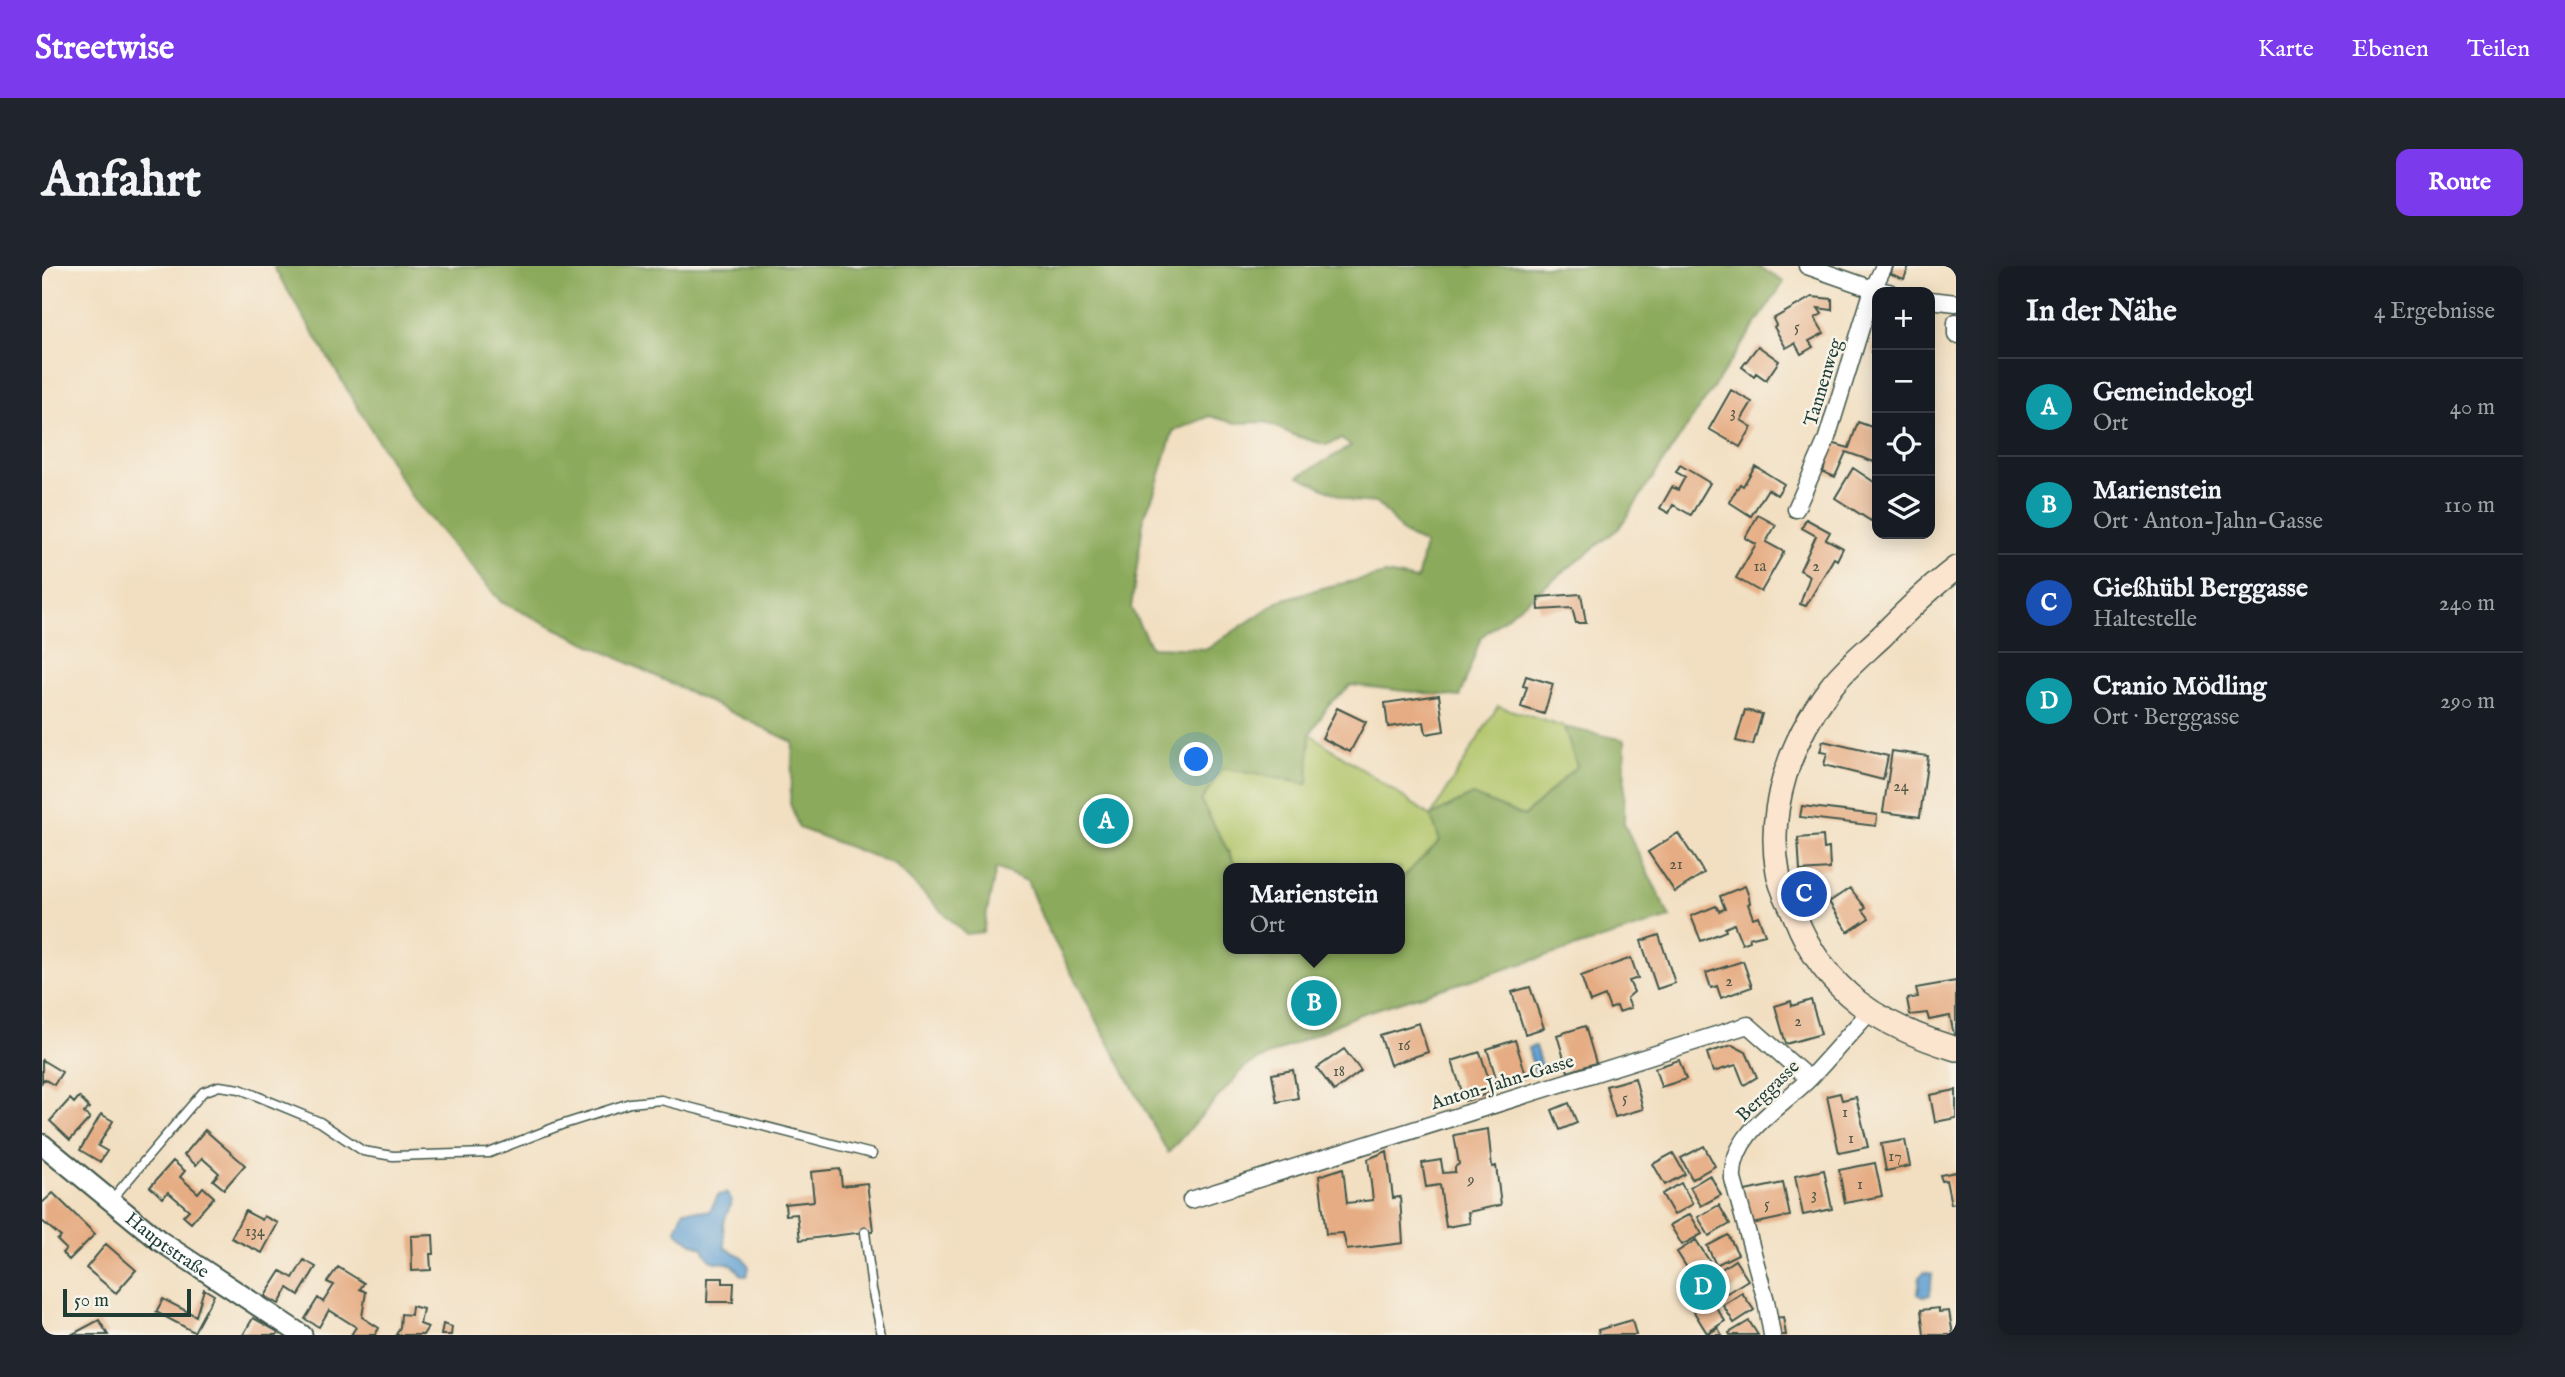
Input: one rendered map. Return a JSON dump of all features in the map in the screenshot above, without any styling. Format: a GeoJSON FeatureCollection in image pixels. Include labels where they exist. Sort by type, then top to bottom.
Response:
{"type":"FeatureCollection","features":[{"type":"Feature","properties":{"kind":"main road"},"geometry":{"type":"LineString","coordinates":[[1956,568],[1899,618],[1830,687],[1791,757],[1778,794],[1776,847],[1778,874],[1810,948],[1828,973],[1869,1013],[1897,1028],[1956,1049]]}},
{"type":"Feature","properties":{"kind":"street"},"geometry":{"type":"LineString","coordinates":[[1807,266],[1872,288]]}},
{"type":"Feature","properties":{"kind":"street","name":"Tannenweg"},"geometry":{"type":"LineString","coordinates":[[1881,287],[1884,266]]}},
{"type":"Feature","properties":{"kind":"street"},"geometry":{"type":"LineString","coordinates":[[1935,301],[1956,303]]}},
{"type":"Feature","properties":{"kind":"street","name":"Tannenweg"},"geometry":{"type":"LineString","coordinates":[[1796,509],[1826,441],[1872,316]]}},
{"type":"Feature","properties":{"kind":"street"},"geometry":{"type":"LineString","coordinates":[[1956,322],[1956,335]]}},
{"type":"Feature","properties":{"kind":"street","name":"Berggasse"},"geometry":{"type":"LineString","coordinates":[[1772,1335],[1766,1301],[1732,1169],[1742,1145],[1759,1123],[1809,1079],[1869,1013]]}},
{"type":"Feature","properties":{"kind":"street","name":"Anton-Jahn-Gasse"},"geometry":{"type":"LineString","coordinates":[[1191,1200],[1748,1025],[1809,1079]]}},
{"type":"Feature","properties":{"kind":"street","name":"Hauptstraße"},"geometry":{"type":"LineString","coordinates":[[42,1144],[160,1241],[302,1335]]}},
{"type":"Feature","properties":{"kind":"lane"},"geometry":{"type":"LineString","coordinates":[[110,1202],[203,1092],[219,1086],[240,1088],[320,1122],[363,1152],[393,1156],[489,1153],[561,1125],[630,1103],[661,1100],[872,1154]]}},
{"type":"Feature","properties":{"kind":"lane"},"geometry":{"type":"LineString","coordinates":[[865,1232],[872,1290],[882,1335]]}},
{"type":"Feature","properties":{"kind":"green space"},"geometry":{"type":"Polygon","coordinates":[[[273,266],[1758,266],[1784,282],[1619,528],[1481,637],[1460,697],[1351,685],[1329,704],[1310,734],[1308,784],[1223,768],[1201,801],[1234,863],[1223,863],[1223,954],[1405,954],[1405,875],[1440,841],[1431,816],[1472,795],[1524,816],[1577,766],[1564,727],[1625,740],[1624,824],[1670,918],[1357,1015],[1246,1066],[1168,1153],[1044,922],[1027,881],[996,868],[983,932],[965,934],[894,864],[799,828],[790,803],[793,742],[501,602],[413,499],[273,266]],[[1210,416],[1173,431],[1155,491],[1144,516],[1131,608],[1151,647],[1207,649],[1281,600],[1386,574],[1417,580],[1425,544],[1404,534],[1378,503],[1351,501],[1299,476],[1351,446],[1341,439],[1326,445],[1296,436],[1265,422],[1234,423],[1210,416]]]}},
{"type":"Feature","properties":{"kind":"green space"},"geometry":{"type":"Polygon","coordinates":[[[1498,706],[1564,727],[1577,766],[1524,816],[1472,795],[1432,816],[1440,841],[1405,875],[1405,863],[1234,863],[1201,801],[1223,768],[1308,784],[1310,734],[1431,816],[1498,706]]]}},
{"type":"Feature","properties":{"kind":"water"},"geometry":{"type":"Polygon","coordinates":[[[1535,1046],[1543,1072],[1535,1074],[1528,1048],[1535,1046]]]}},
{"type":"Feature","properties":{"kind":"water"},"geometry":{"type":"Polygon","coordinates":[[[726,1193],[732,1201],[723,1224],[725,1248],[743,1257],[749,1267],[747,1276],[742,1276],[730,1264],[711,1260],[703,1248],[683,1238],[676,1230],[684,1210],[710,1211],[718,1195],[726,1193]]]}},
{"type":"Feature","properties":{"kind":"water"},"geometry":{"type":"Polygon","coordinates":[[[1924,1272],[1932,1274],[1930,1295],[1923,1297],[1918,1294],[1920,1276],[1924,1272]]]}},
{"type":"Feature","properties":{"kind":"building"},"geometry":{"type":"Polygon","coordinates":[[[1893,266],[1909,266],[1904,279],[1891,274],[1893,266]]]}},
{"type":"Feature","properties":{"kind":"building"},"geometry":{"type":"Polygon","coordinates":[[[1812,297],[1832,299],[1832,310],[1818,308],[1822,314],[1815,318],[1824,333],[1809,341],[1813,347],[1801,354],[1795,343],[1786,348],[1774,327],[1776,325],[1773,319],[1812,297]]]}},
{"type":"Feature","properties":{"kind":"building"},"geometry":{"type":"Polygon","coordinates":[[[1758,346],[1779,361],[1766,380],[1756,373],[1754,376],[1742,367],[1758,346]]]}},
{"type":"Feature","properties":{"kind":"building"},"geometry":{"type":"Polygon","coordinates":[[[1731,390],[1752,402],[1741,420],[1752,427],[1740,447],[1709,429],[1731,390]]]}},
{"type":"Feature","properties":{"kind":"building"},"geometry":{"type":"Polygon","coordinates":[[[1858,422],[1872,427],[1872,461],[1846,452],[1835,477],[1823,472],[1831,443],[1849,448],[1858,422]]]}},
{"type":"Feature","properties":{"kind":"building"},"geometry":{"type":"Polygon","coordinates":[[[1680,465],[1710,483],[1691,515],[1673,505],[1669,513],[1660,508],[1672,487],[1678,490],[1685,477],[1676,472],[1680,465]]]}},
{"type":"Feature","properties":{"kind":"building"},"geometry":{"type":"Polygon","coordinates":[[[1755,466],[1784,484],[1777,495],[1768,489],[1751,516],[1729,502],[1755,466]]]}},
{"type":"Feature","properties":{"kind":"building"},"geometry":{"type":"Polygon","coordinates":[[[1853,468],[1872,481],[1871,521],[1835,498],[1853,468]]]}},
{"type":"Feature","properties":{"kind":"building"},"geometry":{"type":"Polygon","coordinates":[[[1758,515],[1776,525],[1766,542],[1784,552],[1761,592],[1736,578],[1756,544],[1745,538],[1758,515]]]}},
{"type":"Feature","properties":{"kind":"building"},"geometry":{"type":"Polygon","coordinates":[[[1806,519],[1830,532],[1826,539],[1843,548],[1837,560],[1834,558],[1806,606],[1800,604],[1810,576],[1800,570],[1816,536],[1802,528],[1806,519]]]}},
{"type":"Feature","properties":{"kind":"building"},"geometry":{"type":"Polygon","coordinates":[[[1581,594],[1586,623],[1576,623],[1572,608],[1539,610],[1538,597],[1581,594]]]}},
{"type":"Feature","properties":{"kind":"building"},"geometry":{"type":"Polygon","coordinates":[[[1526,676],[1553,684],[1544,714],[1521,707],[1527,687],[1523,686],[1526,676]]]}},
{"type":"Feature","properties":{"kind":"building"},"geometry":{"type":"Polygon","coordinates":[[[1439,695],[1444,731],[1426,734],[1424,722],[1388,727],[1385,703],[1439,695]]]}},
{"type":"Feature","properties":{"kind":"building"},"geometry":{"type":"Polygon","coordinates":[[[1337,708],[1366,722],[1350,752],[1322,738],[1337,708]]]}},
{"type":"Feature","properties":{"kind":"building"},"geometry":{"type":"Polygon","coordinates":[[[1745,710],[1762,714],[1753,745],[1736,741],[1745,710]]]}},
{"type":"Feature","properties":{"kind":"building"},"geometry":{"type":"Polygon","coordinates":[[[1823,741],[1888,756],[1883,780],[1824,765],[1827,753],[1820,752],[1823,741]]]}},
{"type":"Feature","properties":{"kind":"building"},"geometry":{"type":"Polygon","coordinates":[[[1892,751],[1928,756],[1920,817],[1883,812],[1892,751]]]}},
{"type":"Feature","properties":{"kind":"building"},"geometry":{"type":"Polygon","coordinates":[[[1802,806],[1877,815],[1876,826],[1800,817],[1802,806]]]}},
{"type":"Feature","properties":{"kind":"building"},"geometry":{"type":"Polygon","coordinates":[[[1678,833],[1704,873],[1675,892],[1648,852],[1678,833]]]}},
{"type":"Feature","properties":{"kind":"building"},"geometry":{"type":"Polygon","coordinates":[[[1823,836],[1824,849],[1829,848],[1830,869],[1800,871],[1798,838],[1823,836]]]}},
{"type":"Feature","properties":{"kind":"building"},"geometry":{"type":"Polygon","coordinates":[[[1745,886],[1753,918],[1758,916],[1765,934],[1749,938],[1750,941],[1742,944],[1734,924],[1725,928],[1726,931],[1701,941],[1691,916],[1716,906],[1719,911],[1725,909],[1720,896],[1745,886]]]}},
{"type":"Feature","properties":{"kind":"building"},"geometry":{"type":"Polygon","coordinates":[[[1850,888],[1866,908],[1863,910],[1869,918],[1848,932],[1829,902],[1850,888]]]}},
{"type":"Feature","properties":{"kind":"building"},"geometry":{"type":"Polygon","coordinates":[[[1659,935],[1675,983],[1657,989],[1641,941],[1659,935]]]}},
{"type":"Feature","properties":{"kind":"building"},"geometry":{"type":"Polygon","coordinates":[[[1631,958],[1638,978],[1629,981],[1634,992],[1627,998],[1631,1008],[1619,1012],[1617,1006],[1610,1009],[1605,996],[1590,1002],[1581,976],[1631,958]]]}},
{"type":"Feature","properties":{"kind":"building"},"geometry":{"type":"Polygon","coordinates":[[[1743,961],[1752,987],[1721,998],[1717,986],[1711,988],[1706,973],[1743,961]]]}},
{"type":"Feature","properties":{"kind":"building"},"geometry":{"type":"Polygon","coordinates":[[[1956,981],[1956,1034],[1954,1035],[1950,1016],[1929,1020],[1927,1013],[1910,1015],[1907,999],[1918,997],[1916,988],[1956,981]]]}},
{"type":"Feature","properties":{"kind":"building"},"geometry":{"type":"Polygon","coordinates":[[[1530,987],[1544,1028],[1525,1034],[1512,992],[1530,987]]]}},
{"type":"Feature","properties":{"kind":"building"},"geometry":{"type":"Polygon","coordinates":[[[1811,1000],[1821,1034],[1786,1044],[1775,1006],[1791,1001],[1792,1006],[1811,1000]]]}},
{"type":"Feature","properties":{"kind":"building"},"geometry":{"type":"Polygon","coordinates":[[[1419,1023],[1428,1052],[1390,1065],[1380,1035],[1419,1023]]]}},
{"type":"Feature","properties":{"kind":"building"},"geometry":{"type":"Polygon","coordinates":[[[1585,1026],[1596,1063],[1568,1072],[1557,1035],[1585,1026]]]}},
{"type":"Feature","properties":{"kind":"building"},"geometry":{"type":"Polygon","coordinates":[[[1515,1040],[1527,1078],[1499,1087],[1487,1049],[1515,1040]]]}},
{"type":"Feature","properties":{"kind":"building"},"geometry":{"type":"Polygon","coordinates":[[[1732,1045],[1746,1052],[1757,1077],[1744,1085],[1736,1065],[1713,1072],[1707,1053],[1732,1045]]]}},
{"type":"Feature","properties":{"kind":"building"},"geometry":{"type":"Polygon","coordinates":[[[1344,1049],[1361,1071],[1334,1091],[1317,1068],[1344,1049]]]}},
{"type":"Feature","properties":{"kind":"building"},"geometry":{"type":"Polygon","coordinates":[[[1480,1052],[1493,1092],[1465,1101],[1452,1061],[1480,1052]]]}},
{"type":"Feature","properties":{"kind":"building"},"geometry":{"type":"Polygon","coordinates":[[[42,1060],[62,1072],[54,1085],[44,1079],[42,1082],[42,1060]]]}},
{"type":"Feature","properties":{"kind":"building"},"geometry":{"type":"Polygon","coordinates":[[[1679,1060],[1686,1079],[1661,1087],[1655,1068],[1679,1060]]]}},
{"type":"Feature","properties":{"kind":"building"},"geometry":{"type":"Polygon","coordinates":[[[1293,1070],[1298,1098],[1277,1102],[1272,1074],[1293,1070]]]}},
{"type":"Feature","properties":{"kind":"building"},"geometry":{"type":"Polygon","coordinates":[[[1635,1078],[1643,1109],[1615,1117],[1606,1086],[1635,1078]]]}},
{"type":"Feature","properties":{"kind":"building"},"geometry":{"type":"Polygon","coordinates":[[[1956,1090],[1956,1118],[1935,1122],[1930,1095],[1956,1090]]]}},
{"type":"Feature","properties":{"kind":"building"},"geometry":{"type":"Polygon","coordinates":[[[1840,1093],[1842,1100],[1856,1097],[1868,1147],[1839,1153],[1827,1096],[1840,1093]]]}},
{"type":"Feature","properties":{"kind":"building"},"geometry":{"type":"Polygon","coordinates":[[[79,1097],[89,1108],[84,1113],[90,1118],[70,1140],[50,1121],[70,1099],[74,1103],[79,1097]]]}},
{"type":"Feature","properties":{"kind":"building"},"geometry":{"type":"Polygon","coordinates":[[[1569,1103],[1577,1123],[1560,1130],[1552,1110],[1569,1103]]]}},
{"type":"Feature","properties":{"kind":"building"},"geometry":{"type":"Polygon","coordinates":[[[101,1114],[113,1121],[98,1146],[107,1151],[100,1162],[80,1150],[101,1114]]]}},
{"type":"Feature","properties":{"kind":"building"},"geometry":{"type":"Polygon","coordinates":[[[1488,1129],[1492,1167],[1496,1166],[1501,1205],[1468,1212],[1470,1223],[1446,1227],[1440,1185],[1426,1187],[1422,1163],[1441,1160],[1443,1173],[1455,1172],[1455,1167],[1459,1164],[1454,1135],[1488,1129]]]}},
{"type":"Feature","properties":{"kind":"building"},"geometry":{"type":"Polygon","coordinates":[[[205,1130],[245,1165],[224,1189],[213,1180],[219,1173],[202,1158],[196,1165],[184,1155],[205,1130]]]}},
{"type":"Feature","properties":{"kind":"building"},"geometry":{"type":"Polygon","coordinates":[[[1905,1140],[1910,1166],[1886,1171],[1881,1144],[1905,1140]]]}},
{"type":"Feature","properties":{"kind":"building"},"geometry":{"type":"Polygon","coordinates":[[[1704,1146],[1715,1166],[1692,1179],[1681,1158],[1704,1146]]]}},
{"type":"Feature","properties":{"kind":"building"},"geometry":{"type":"Polygon","coordinates":[[[1387,1151],[1393,1198],[1400,1197],[1403,1243],[1347,1250],[1343,1233],[1326,1234],[1319,1176],[1343,1168],[1347,1203],[1373,1200],[1368,1159],[1387,1151]]]}},
{"type":"Feature","properties":{"kind":"building"},"geometry":{"type":"Polygon","coordinates":[[[1673,1153],[1685,1174],[1665,1185],[1653,1164],[1673,1153]]]}},
{"type":"Feature","properties":{"kind":"building"},"geometry":{"type":"Polygon","coordinates":[[[173,1161],[185,1171],[180,1177],[198,1193],[203,1187],[214,1197],[191,1223],[183,1216],[189,1210],[168,1192],[163,1198],[150,1187],[173,1161]]]}},
{"type":"Feature","properties":{"kind":"building"},"geometry":{"type":"Polygon","coordinates":[[[1875,1163],[1882,1196],[1845,1203],[1839,1170],[1875,1163]]]}},
{"type":"Feature","properties":{"kind":"building"},"geometry":{"type":"Polygon","coordinates":[[[840,1169],[842,1186],[867,1183],[873,1231],[800,1240],[797,1214],[786,1215],[785,1204],[814,1201],[811,1172],[840,1169]]]}},
{"type":"Feature","properties":{"kind":"building"},"geometry":{"type":"Polygon","coordinates":[[[1824,1170],[1832,1209],[1803,1215],[1795,1176],[1824,1170]]]}},
{"type":"Feature","properties":{"kind":"building"},"geometry":{"type":"Polygon","coordinates":[[[1956,1172],[1956,1203],[1951,1204],[1946,1180],[1942,1181],[1940,1175],[1956,1172]]]}},
{"type":"Feature","properties":{"kind":"building"},"geometry":{"type":"Polygon","coordinates":[[[1710,1175],[1721,1195],[1701,1206],[1690,1187],[1710,1175]]]}},
{"type":"Feature","properties":{"kind":"building"},"geometry":{"type":"Polygon","coordinates":[[[1681,1183],[1693,1204],[1674,1215],[1662,1194],[1681,1183]]]}},
{"type":"Feature","properties":{"kind":"building"},"geometry":{"type":"Polygon","coordinates":[[[1783,1183],[1790,1216],[1752,1224],[1745,1191],[1783,1183]]]}},
{"type":"Feature","properties":{"kind":"building"},"geometry":{"type":"Polygon","coordinates":[[[53,1193],[95,1234],[69,1260],[62,1253],[66,1249],[57,1240],[61,1237],[42,1221],[42,1203],[53,1193]]]}},
{"type":"Feature","properties":{"kind":"building"},"geometry":{"type":"Polygon","coordinates":[[[1719,1205],[1730,1224],[1709,1236],[1698,1217],[1719,1205]]]}},
{"type":"Feature","properties":{"kind":"building"},"geometry":{"type":"Polygon","coordinates":[[[245,1211],[262,1220],[264,1216],[278,1223],[262,1253],[231,1238],[245,1211]]]}},
{"type":"Feature","properties":{"kind":"building"},"geometry":{"type":"Polygon","coordinates":[[[1690,1214],[1702,1234],[1682,1245],[1670,1225],[1690,1214]]]}},
{"type":"Feature","properties":{"kind":"building"},"geometry":{"type":"Polygon","coordinates":[[[433,1235],[431,1270],[412,1271],[411,1236],[433,1235]]]}},
{"type":"Feature","properties":{"kind":"building"},"geometry":{"type":"Polygon","coordinates":[[[1728,1235],[1738,1254],[1716,1265],[1707,1246],[1728,1235]]]}},
{"type":"Feature","properties":{"kind":"building"},"geometry":{"type":"Polygon","coordinates":[[[1696,1240],[1710,1262],[1691,1274],[1677,1252],[1696,1240]]]}},
{"type":"Feature","properties":{"kind":"building"},"geometry":{"type":"Polygon","coordinates":[[[106,1244],[136,1270],[116,1293],[86,1268],[106,1244]]]}},
{"type":"Feature","properties":{"kind":"building"},"geometry":{"type":"Polygon","coordinates":[[[304,1260],[316,1267],[299,1295],[288,1288],[279,1304],[265,1296],[281,1271],[293,1278],[304,1260]]]}},
{"type":"Feature","properties":{"kind":"building"},"geometry":{"type":"Polygon","coordinates":[[[1735,1260],[1748,1280],[1727,1293],[1714,1274],[1735,1260]]]}},
{"type":"Feature","properties":{"kind":"building"},"geometry":{"type":"Polygon","coordinates":[[[338,1267],[364,1283],[360,1289],[366,1292],[362,1317],[379,1328],[375,1335],[351,1335],[356,1327],[329,1310],[319,1327],[305,1319],[318,1298],[323,1302],[334,1285],[327,1282],[338,1267]]]}},
{"type":"Feature","properties":{"kind":"building"},"geometry":{"type":"Polygon","coordinates":[[[1708,1271],[1720,1292],[1699,1303],[1687,1282],[1708,1271]]]}},
{"type":"Feature","properties":{"kind":"building"},"geometry":{"type":"Polygon","coordinates":[[[708,1278],[723,1278],[723,1283],[734,1283],[733,1302],[707,1302],[708,1278]]]}},
{"type":"Feature","properties":{"kind":"building"},"geometry":{"type":"Polygon","coordinates":[[[204,1289],[214,1295],[194,1332],[156,1312],[163,1299],[196,1316],[204,1289]]]}},
{"type":"Feature","properties":{"kind":"building"},"geometry":{"type":"Polygon","coordinates":[[[1742,1293],[1754,1310],[1734,1323],[1723,1305],[1742,1293]]]}},
{"type":"Feature","properties":{"kind":"building"},"geometry":{"type":"Polygon","coordinates":[[[1712,1301],[1725,1321],[1707,1333],[1694,1312],[1712,1301]]]}},
{"type":"Feature","properties":{"kind":"building"},"geometry":{"type":"Polygon","coordinates":[[[412,1306],[423,1309],[420,1324],[428,1327],[423,1335],[396,1335],[401,1314],[411,1315],[412,1306]]]}},
{"type":"Feature","properties":{"kind":"building"},"geometry":{"type":"Polygon","coordinates":[[[1939,1308],[1939,1312],[1949,1311],[1953,1335],[1924,1335],[1921,1310],[1939,1308]]]}},
{"type":"Feature","properties":{"kind":"building"},"geometry":{"type":"Polygon","coordinates":[[[1783,1317],[1786,1335],[1776,1335],[1774,1318],[1783,1317]]]}},
{"type":"Feature","properties":{"kind":"building"},"geometry":{"type":"Polygon","coordinates":[[[253,1318],[278,1332],[277,1335],[243,1335],[253,1318]]]}},
{"type":"Feature","properties":{"kind":"building"},"geometry":{"type":"Polygon","coordinates":[[[99,1320],[108,1335],[71,1335],[99,1320]]]}},
{"type":"Feature","properties":{"kind":"building"},"geometry":{"type":"Polygon","coordinates":[[[1632,1320],[1636,1335],[1599,1335],[1598,1330],[1632,1320]]]}},
{"type":"Feature","properties":{"kind":"building"},"geometry":{"type":"Polygon","coordinates":[[[1749,1321],[1758,1335],[1730,1335],[1729,1333],[1749,1321]]]}},
{"type":"Feature","properties":{"kind":"building"},"geometry":{"type":"Polygon","coordinates":[[[443,1324],[452,1327],[451,1335],[441,1335],[443,1324]]]}},
{"type":"Feature","properties":{"kind":"building"},"geometry":{"type":"Polygon","coordinates":[[[1718,1328],[1722,1335],[1707,1335],[1718,1328]]]}},
{"type":"Feature","properties":{"kind":"place","name":"Gemeindekogl"},"geometry":{"type":"Point","coordinates":[1106,821]}},
{"type":"Feature","properties":{"kind":"place","name":"Gießhübl Berggasse"},"geometry":{"type":"Point","coordinates":[1804,894]}},
{"type":"Feature","properties":{"kind":"place","name":"Marienstein"},"geometry":{"type":"Point","coordinates":[1314,1003]}},
{"type":"Feature","properties":{"kind":"place","name":"Cranio Mödling"},"geometry":{"type":"Point","coordinates":[1703,1287]}}]}
